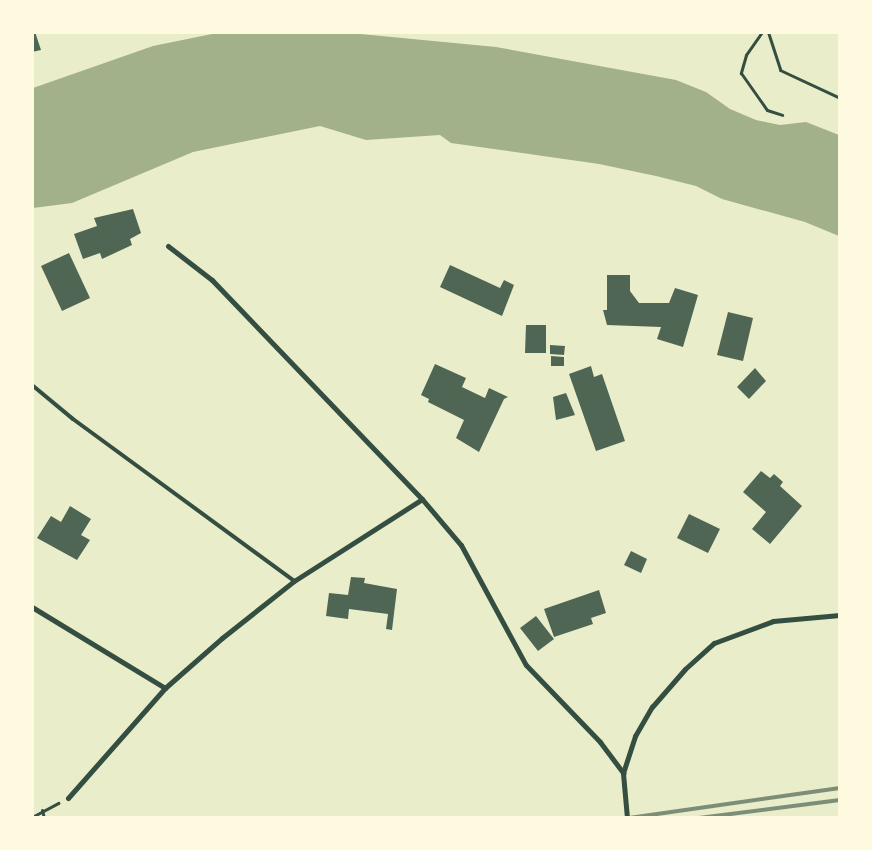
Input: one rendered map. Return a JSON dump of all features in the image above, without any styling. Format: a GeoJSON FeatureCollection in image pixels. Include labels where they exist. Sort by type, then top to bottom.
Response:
{"type":"FeatureCollection","features":[{"type":"Feature","properties":{"kind":"street"},"geometry":{"type":"LineString","coordinates":[[168,246],[212,280],[422,498],[461,545],[526,665],[600,742],[623,773]]}},
{"type":"Feature","properties":{"kind":"street"},"geometry":{"type":"LineString","coordinates":[[68,798],[165,688],[294,581],[422,498]]}},
{"type":"Feature","properties":{"kind":"street"},"geometry":{"type":"LineString","coordinates":[[32,607],[165,688]]}},
{"type":"Feature","properties":{"kind":"street"},"geometry":{"type":"LineString","coordinates":[[627,818],[623,773],[635,736],[666,688],[714,643],[772,622],[840,615]]}},
{"type":"Feature","properties":{"kind":"lane"},"geometry":{"type":"LineString","coordinates":[[32,385],[73,419],[294,581]]}},
{"type":"Feature","properties":{"kind":"path"},"geometry":{"type":"LineString","coordinates":[[762,32],[746,55],[741,73],[766,110],[782,115]]}},
{"type":"Feature","properties":{"kind":"path"},"geometry":{"type":"LineString","coordinates":[[768,32],[780,70],[840,98]]}},
{"type":"Feature","properties":{"kind":"path"},"geometry":{"type":"LineString","coordinates":[[32,817],[42,810],[68,798]]}},
{"type":"Feature","properties":{"kind":"path"},"geometry":{"type":"LineString","coordinates":[[42,810],[44,818]]}},
{"type":"Feature","properties":{"kind":"shaded area"},"geometry":{"type":"Polygon","coordinates":[[[217,33],[350,33],[496,47],[676,80],[706,92],[730,109],[756,120],[780,125],[806,122],[839,135],[839,236],[805,222],[722,199],[696,186],[656,176],[599,164],[451,143],[440,135],[366,140],[320,126],[193,152],[72,203],[33,208],[33,88],[153,46],[217,33]]]}},
{"type":"Feature","properties":{"kind":"building"},"geometry":{"type":"Polygon","coordinates":[[[32,32],[35,32],[41,50],[32,52],[32,32]]]}},
{"type":"Feature","properties":{"kind":"building"},"geometry":{"type":"Polygon","coordinates":[[[133,209],[141,233],[130,239],[132,245],[102,259],[100,253],[83,259],[74,234],[97,226],[94,218],[133,209]]]}},
{"type":"Feature","properties":{"kind":"building"},"geometry":{"type":"Polygon","coordinates":[[[69,253],[90,298],[62,311],[41,266],[69,253]]]}},
{"type":"Feature","properties":{"kind":"building"},"geometry":{"type":"Polygon","coordinates":[[[450,265],[500,288],[504,280],[514,285],[502,316],[440,287],[450,265]]]}},
{"type":"Feature","properties":{"kind":"building"},"geometry":{"type":"Polygon","coordinates":[[[607,275],[630,275],[630,291],[639,303],[669,303],[675,288],[698,295],[683,347],[657,339],[661,327],[607,325],[603,310],[607,310],[607,275]]]}},
{"type":"Feature","properties":{"kind":"building"},"geometry":{"type":"Polygon","coordinates":[[[728,312],[753,318],[743,361],[717,355],[728,312]]]}},
{"type":"Feature","properties":{"kind":"building"},"geometry":{"type":"Polygon","coordinates":[[[526,325],[546,325],[546,353],[525,353],[526,325]]]}},
{"type":"Feature","properties":{"kind":"building"},"geometry":{"type":"Polygon","coordinates":[[[550,345],[565,346],[564,355],[550,354],[550,345]]]}},
{"type":"Feature","properties":{"kind":"building"},"geometry":{"type":"Polygon","coordinates":[[[551,356],[564,357],[564,366],[551,366],[551,356]]]}},
{"type":"Feature","properties":{"kind":"building"},"geometry":{"type":"Polygon","coordinates":[[[435,364],[466,378],[462,387],[485,398],[489,388],[508,397],[504,399],[479,452],[456,438],[464,420],[428,402],[429,399],[421,395],[435,364]]]}},
{"type":"Feature","properties":{"kind":"building"},"geometry":{"type":"Polygon","coordinates":[[[591,366],[594,377],[602,374],[625,441],[596,451],[569,374],[591,366]]]}},
{"type":"Feature","properties":{"kind":"building"},"geometry":{"type":"Polygon","coordinates":[[[755,368],[766,381],[749,399],[737,387],[755,368]]]}},
{"type":"Feature","properties":{"kind":"building"},"geometry":{"type":"Polygon","coordinates":[[[566,393],[575,415],[556,420],[553,397],[566,393]]]}},
{"type":"Feature","properties":{"kind":"building"},"geometry":{"type":"Polygon","coordinates":[[[761,471],[770,478],[774,474],[783,482],[780,486],[802,506],[770,544],[752,529],[766,512],[743,492],[761,471]]]}},
{"type":"Feature","properties":{"kind":"building"},"geometry":{"type":"Polygon","coordinates":[[[70,506],[91,519],[81,535],[90,540],[77,560],[37,538],[51,516],[61,522],[70,506]]]}},
{"type":"Feature","properties":{"kind":"building"},"geometry":{"type":"Polygon","coordinates":[[[689,514],[720,529],[708,553],[677,538],[689,514]]]}},
{"type":"Feature","properties":{"kind":"building"},"geometry":{"type":"Polygon","coordinates":[[[631,551],[647,559],[641,573],[624,565],[631,551]]]}},
{"type":"Feature","properties":{"kind":"building"},"geometry":{"type":"Polygon","coordinates":[[[351,577],[365,578],[364,583],[397,589],[392,630],[386,629],[388,614],[349,609],[348,619],[326,616],[329,593],[348,595],[351,577]]]}},
{"type":"Feature","properties":{"kind":"building"},"geometry":{"type":"Polygon","coordinates":[[[599,590],[606,613],[591,618],[593,624],[554,637],[544,609],[599,590]]]}},
{"type":"Feature","properties":{"kind":"building"},"geometry":{"type":"Polygon","coordinates":[[[536,616],[554,639],[538,651],[520,628],[536,616]]]}},
{"type":"Feature","properties":{"kind":"railway"},"geometry":{"type":"LineString","coordinates":[[629,818],[840,788]]}},
{"type":"Feature","properties":{"kind":"railway"},"geometry":{"type":"LineString","coordinates":[[699,818],[840,800]]}}]}
